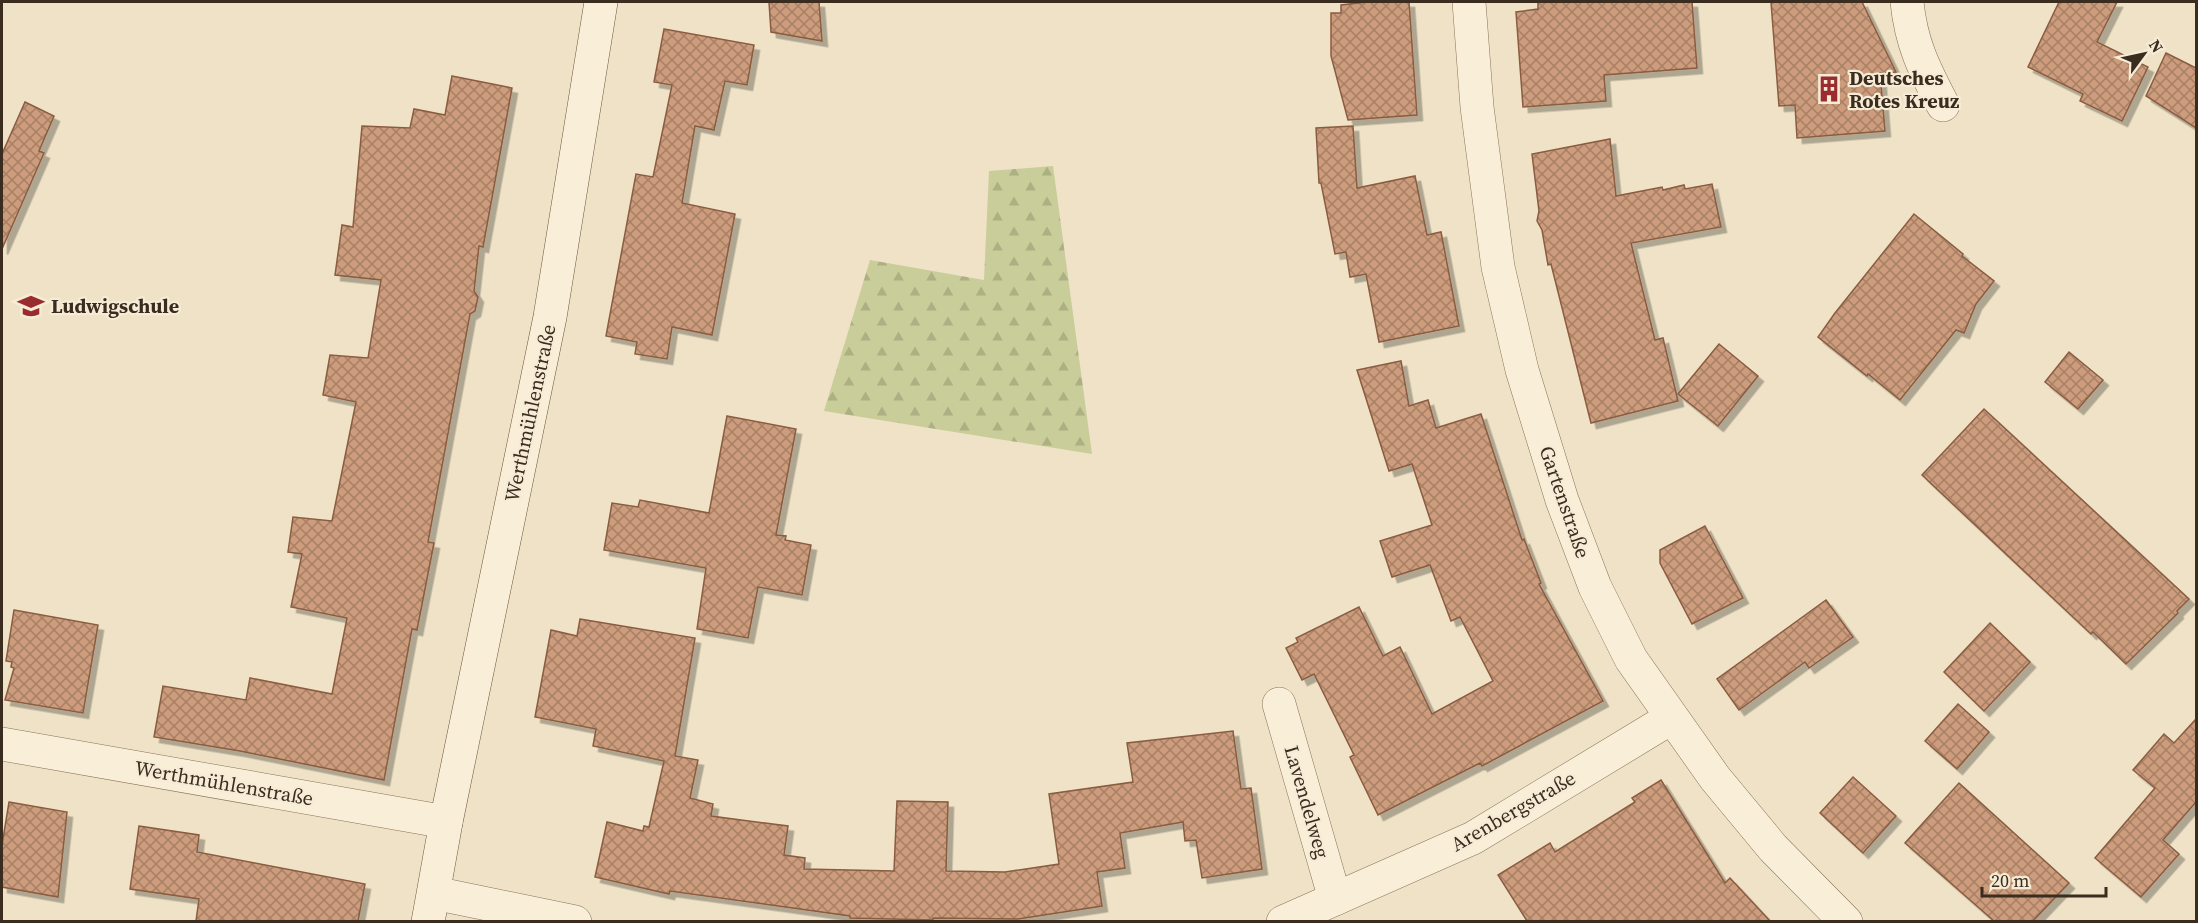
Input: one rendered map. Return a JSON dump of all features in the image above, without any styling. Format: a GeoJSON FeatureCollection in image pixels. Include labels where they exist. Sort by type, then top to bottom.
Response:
{"type":"FeatureCollection","features":[{"type":"Feature","properties":{"kind":"street","name":"Werthmühlenstraße"},"geometry":{"type":"LineString","coordinates":[[431,907],[446,822],[550,317],[602,2]]}},
{"type":"Feature","properties":{"kind":"street","name":"Gartenstraße"},"geometry":{"type":"LineString","coordinates":[[1468,2],[1477,107],[1498,267],[1522,370],[1562,500],[1595,587],[1631,659],[1715,778],[1773,848],[1846,921]]}},
{"type":"Feature","properties":{"kind":"street"},"geometry":{"type":"LineString","coordinates":[[1907,2],[1909,24],[1921,64],[1943,105]]}},
{"type":"Feature","properties":{"kind":"street","name":"Lavendelweg"},"geometry":{"type":"LineString","coordinates":[[1279,705],[1335,899]]}},
{"type":"Feature","properties":{"kind":"street","name":"Arenbergstraße"},"geometry":{"type":"LineString","coordinates":[[1285,921],[1473,838],[1671,718]]}},
{"type":"Feature","properties":{"kind":"street","name":"Werthmühlenstraße"},"geometry":{"type":"LineString","coordinates":[[2,744],[446,822]]}},
{"type":"Feature","properties":{"kind":"street"},"geometry":{"type":"LineString","coordinates":[[431,907],[575,921]]}},
{"type":"Feature","properties":{"kind":"green space"},"geometry":{"type":"Polygon","coordinates":[[[1053,166],[1092,454],[824,411],[870,260],[984,280],[989,171],[1053,166]]]}},
{"type":"Feature","properties":{"kind":"building"},"geometry":{"type":"Polygon","coordinates":[[[769,2],[819,2],[822,41],[771,32],[769,2]]]}},
{"type":"Feature","properties":{"kind":"building"},"geometry":{"type":"Polygon","coordinates":[[[1367,2],[1409,2],[1417,115],[1348,120],[1331,56],[1331,13],[1341,13],[1341,5],[1367,2]]]}},
{"type":"Feature","properties":{"kind":"building"},"geometry":{"type":"Polygon","coordinates":[[[1538,2],[1692,2],[1697,68],[1604,75],[1606,101],[1523,107],[1516,12],[1538,9],[1538,2]]]}},
{"type":"Feature","properties":{"kind":"building","name":"Deutsches Rotes Kreuz"},"geometry":{"type":"Polygon","coordinates":[[[1771,2],[1862,2],[1896,72],[1880,73],[1885,131],[1797,138],[1795,105],[1779,106],[1771,2]]]}},
{"type":"Feature","properties":{"kind":"building"},"geometry":{"type":"Polygon","coordinates":[[[2059,2],[2117,2],[2097,42],[2148,67],[2122,121],[2080,101],[2083,94],[2028,67],[2059,2]]]}},
{"type":"Feature","properties":{"kind":"building"},"geometry":{"type":"Polygon","coordinates":[[[664,29],[754,45],[747,85],[725,81],[714,130],[695,126],[682,203],[735,214],[712,335],[672,327],[667,359],[635,354],[637,342],[606,336],[636,174],[653,177],[672,85],[654,82],[664,29]]]}},
{"type":"Feature","properties":{"kind":"building"},"geometry":{"type":"Polygon","coordinates":[[[2166,53],[2196,68],[2196,128],[2146,96],[2166,53]]]}},
{"type":"Feature","properties":{"kind":"building"},"geometry":{"type":"Polygon","coordinates":[[[452,76],[512,88],[483,247],[479,246],[474,291],[478,297],[475,311],[470,314],[428,542],[434,543],[417,630],[412,629],[384,780],[240,751],[154,737],[163,686],[246,700],[250,678],[332,694],[347,618],[291,607],[302,554],[288,552],[293,517],[332,521],[356,402],[323,395],[330,355],[368,358],[381,280],[335,275],[342,225],[353,227],[362,126],[410,128],[414,109],[445,115],[452,76]]]}},
{"type":"Feature","properties":{"kind":"building"},"geometry":{"type":"Polygon","coordinates":[[[25,102],[54,116],[39,151],[44,153],[2,249],[2,154],[25,102]]]}},
{"type":"Feature","properties":{"kind":"building"},"geometry":{"type":"Polygon","coordinates":[[[1353,126],[1357,188],[1415,176],[1427,235],[1441,232],[1459,326],[1379,342],[1366,274],[1350,277],[1346,252],[1335,254],[1321,183],[1319,183],[1316,128],[1353,126]]]}},
{"type":"Feature","properties":{"kind":"building"},"geometry":{"type":"Polygon","coordinates":[[[1610,139],[1616,196],[1662,187],[1663,190],[1684,185],[1685,189],[1712,184],[1721,227],[1631,243],[1655,340],[1663,338],[1678,401],[1591,423],[1551,264],[1548,265],[1542,230],[1537,221],[1539,211],[1532,154],[1610,139]]]}},
{"type":"Feature","properties":{"kind":"building"},"geometry":{"type":"Polygon","coordinates":[[[1914,214],[1994,281],[1976,304],[1964,333],[1956,330],[1900,400],[1818,337],[1914,214]]]}},
{"type":"Feature","properties":{"kind":"building"},"geometry":{"type":"Polygon","coordinates":[[[1719,344],[1758,376],[1718,426],[1678,394],[1719,344]]]}},
{"type":"Feature","properties":{"kind":"building"},"geometry":{"type":"Polygon","coordinates":[[[2069,352],[2103,380],[2078,409],[2045,382],[2069,352]]]}},
{"type":"Feature","properties":{"kind":"building"},"geometry":{"type":"Polygon","coordinates":[[[1401,361],[1409,406],[1428,400],[1436,428],[1481,414],[1522,540],[1524,539],[1541,583],[1539,584],[1603,701],[1482,766],[1480,763],[1378,815],[1350,757],[1354,755],[1314,674],[1302,680],[1286,648],[1298,642],[1296,638],[1359,607],[1383,656],[1400,647],[1432,714],[1493,681],[1460,617],[1451,621],[1430,565],[1392,577],[1380,541],[1432,525],[1412,464],[1389,471],[1357,370],[1401,361]]]}},
{"type":"Feature","properties":{"kind":"building"},"geometry":{"type":"Polygon","coordinates":[[[1984,409],[2189,599],[2177,611],[2178,613],[2126,664],[1922,475],[1984,409]]]}},
{"type":"Feature","properties":{"kind":"building"},"geometry":{"type":"Polygon","coordinates":[[[727,416],[796,429],[776,535],[786,536],[785,540],[811,545],[802,595],[758,587],[748,638],[697,629],[706,568],[604,550],[612,503],[638,507],[640,500],[709,513],[727,416]]]}},
{"type":"Feature","properties":{"kind":"building"},"geometry":{"type":"Polygon","coordinates":[[[1705,526],[1743,598],[1692,624],[1660,563],[1660,550],[1705,526]]]}},
{"type":"Feature","properties":{"kind":"building"},"geometry":{"type":"Polygon","coordinates":[[[1826,600],[1853,637],[1809,668],[1805,662],[1739,710],[1717,679],[1826,600]]]}},
{"type":"Feature","properties":{"kind":"building"},"geometry":{"type":"Polygon","coordinates":[[[14,610],[98,625],[83,713],[5,700],[14,668],[11,667],[12,662],[6,661],[14,610]]]}},
{"type":"Feature","properties":{"kind":"building"},"geometry":{"type":"Polygon","coordinates":[[[580,619],[695,638],[675,756],[698,760],[690,798],[713,804],[711,816],[788,826],[784,855],[805,858],[804,869],[894,871],[897,801],[948,802],[946,871],[1005,872],[1059,864],[1049,794],[1133,782],[1127,743],[1233,731],[1241,789],[1251,788],[1262,869],[1202,878],[1196,840],[1185,841],[1183,822],[1120,833],[1125,868],[1097,872],[1102,906],[1018,919],[850,918],[850,916],[670,891],[669,894],[595,877],[607,822],[643,831],[644,826],[649,827],[664,761],[593,746],[596,729],[535,717],[551,630],[577,636],[580,619]]]}},
{"type":"Feature","properties":{"kind":"building"},"geometry":{"type":"Polygon","coordinates":[[[1990,623],[2030,662],[1984,711],[1944,672],[1990,623]]]}},
{"type":"Feature","properties":{"kind":"building"},"geometry":{"type":"Polygon","coordinates":[[[1958,704],[1989,732],[1957,769],[1925,741],[1958,704]]]}},
{"type":"Feature","properties":{"kind":"building"},"geometry":{"type":"Polygon","coordinates":[[[2196,719],[2196,802],[2163,840],[2179,854],[2141,897],[2095,858],[2155,788],[2133,770],[2164,734],[2174,743],[2196,719]]]}},
{"type":"Feature","properties":{"kind":"building"},"geometry":{"type":"Polygon","coordinates":[[[1853,777],[1896,816],[1863,853],[1820,813],[1853,777]]]}},
{"type":"Feature","properties":{"kind":"building"},"geometry":{"type":"Polygon","coordinates":[[[1661,780],[1725,883],[1730,878],[1770,921],[1527,921],[1498,875],[1550,843],[1555,852],[1635,802],[1632,798],[1661,780]]]}},
{"type":"Feature","properties":{"kind":"building"},"geometry":{"type":"Polygon","coordinates":[[[1959,783],[2069,883],[2033,921],[1994,921],[1905,843],[1959,783]]]}},
{"type":"Feature","properties":{"kind":"building"},"geometry":{"type":"Polygon","coordinates":[[[9,802],[67,812],[58,897],[2,887],[2,845],[9,802]]]}},
{"type":"Feature","properties":{"kind":"building"},"geometry":{"type":"Polygon","coordinates":[[[139,826],[199,835],[197,852],[365,884],[358,921],[196,921],[199,899],[130,889],[139,826]]]}},
{"type":"Feature","properties":{"kind":"place","name":"Deutsches Rotes Kreuz"},"geometry":{"type":"Point","coordinates":[1829,89]}},
{"type":"Feature","properties":{"kind":"place","name":"Ludwigschule"},"geometry":{"type":"Point","coordinates":[31,306]}}]}
